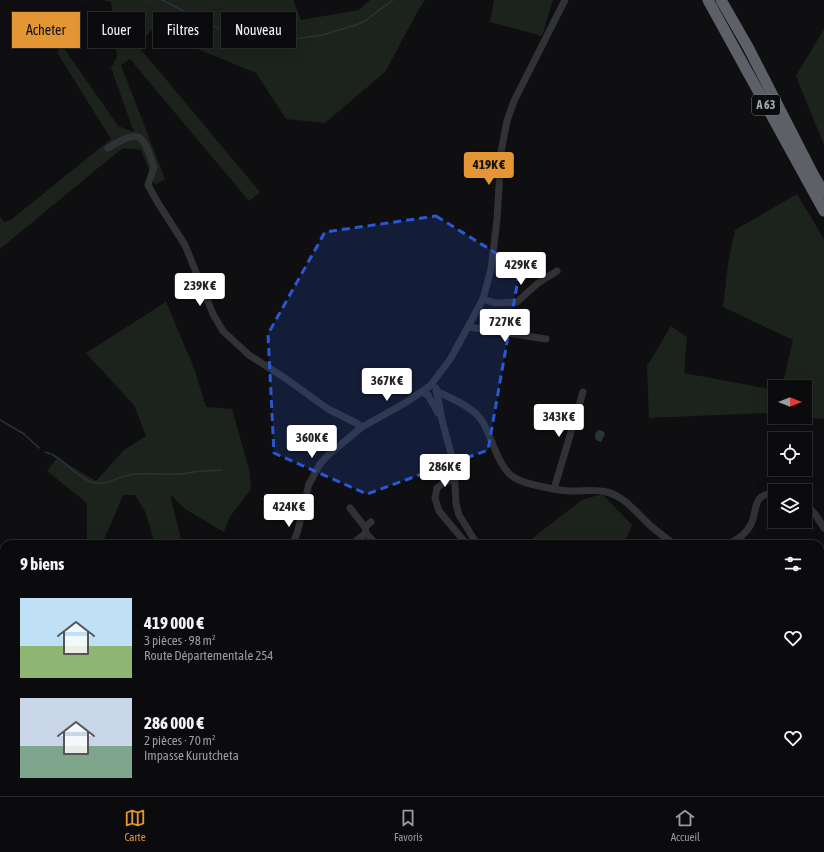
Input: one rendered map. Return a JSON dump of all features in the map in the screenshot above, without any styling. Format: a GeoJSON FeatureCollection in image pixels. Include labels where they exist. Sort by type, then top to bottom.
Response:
{"type":"FeatureCollection","features":[{"type":"Feature","properties":{"kind":"highway","name":"A 63"},"geometry":{"type":"LineString","coordinates":[[708,0],[824,211]]}},
{"type":"Feature","properties":{"kind":"highway","name":"A 63"},"geometry":{"type":"LineString","coordinates":[[721,0],[748,47],[824,193]]}},
{"type":"Feature","properties":{"kind":"street"},"geometry":{"type":"LineString","coordinates":[[294,540],[309,484],[320,464],[328,455],[362,427],[405,403],[422,392],[434,381],[451,358],[469,327],[483,299],[491,270],[497,220],[501,152],[507,120],[514,101],[565,0]]}},
{"type":"Feature","properties":{"kind":"street"},"geometry":{"type":"LineString","coordinates":[[108,148],[124,138],[133,135],[138,136],[149,151],[154,167],[148,185],[185,245],[213,314],[223,331],[249,355],[285,378],[328,409],[362,427]]}},
{"type":"Feature","properties":{"kind":"street"},"geometry":{"type":"LineString","coordinates":[[483,299],[495,304],[517,302],[538,282],[557,271]]}},
{"type":"Feature","properties":{"kind":"street"},"geometry":{"type":"LineString","coordinates":[[469,327],[546,339]]}},
{"type":"Feature","properties":{"kind":"street"},"geometry":{"type":"LineString","coordinates":[[434,381],[442,420],[454,465],[456,504],[459,515],[475,540]]}},
{"type":"Feature","properties":{"kind":"street"},"geometry":{"type":"LineString","coordinates":[[422,392],[428,395],[442,420]]}},
{"type":"Feature","properties":{"kind":"street"},"geometry":{"type":"LineString","coordinates":[[554,489],[583,392]]}},
{"type":"Feature","properties":{"kind":"street"},"geometry":{"type":"LineString","coordinates":[[429,397],[437,396],[452,399],[475,413],[490,435],[501,462],[515,478],[554,489],[570,491],[597,490],[620,496],[653,528],[669,540]]}},
{"type":"Feature","properties":{"kind":"street"},"geometry":{"type":"LineString","coordinates":[[454,479],[445,482],[437,488],[435,498],[439,511],[463,540]]}},
{"type":"Feature","properties":{"kind":"street"},"geometry":{"type":"LineString","coordinates":[[735,540],[743,535],[751,525],[758,499],[763,495],[768,494]]}},
{"type":"Feature","properties":{"kind":"street"},"geometry":{"type":"LineString","coordinates":[[350,508],[373,540]]}},
{"type":"Feature","properties":{"kind":"street"},"geometry":{"type":"LineString","coordinates":[[812,511],[824,528]]}},
{"type":"Feature","properties":{"kind":"street"},"geometry":{"type":"LineString","coordinates":[[815,514],[824,520]]}},
{"type":"Feature","properties":{"kind":"street"},"geometry":{"type":"LineString","coordinates":[[356,540],[366,530],[371,522]]}},
{"type":"Feature","properties":{"kind":"highlighted area"},"geometry":{"type":"Polygon","coordinates":[[[436,216],[520,268],[488,450],[367,494],[274,453],[268,334],[325,232],[436,216]]]}},
{"type":"Feature","properties":{"kind":"shaded area"},"geometry":{"type":"Polygon","coordinates":[[[103,0],[293,0],[301,20],[359,10],[370,0],[425,0],[385,72],[325,123],[286,119],[256,73],[195,48],[213,48],[213,12],[153,12],[153,31],[151,30],[145,38],[145,12],[112,12],[111,2],[103,0]]]}},
{"type":"Feature","properties":{"kind":"shaded area"},"geometry":{"type":"Polygon","coordinates":[[[494,0],[553,0],[542,36],[490,22],[494,0]]]}},
{"type":"Feature","properties":{"kind":"shaded area"},"geometry":{"type":"Polygon","coordinates":[[[824,29],[824,145],[796,76],[824,29]]]}},
{"type":"Feature","properties":{"kind":"shaded area"},"geometry":{"type":"Polygon","coordinates":[[[58,48],[64,48],[118,126],[134,132],[111,68],[117,57],[116,48],[140,48],[260,192],[249,201],[130,59],[121,65],[165,179],[155,185],[141,150],[123,148],[0,249],[0,216],[4,222],[12,219],[111,139],[58,54],[58,48]]]}},
{"type":"Feature","properties":{"kind":"shaded area"},"geometry":{"type":"Polygon","coordinates":[[[797,194],[824,239],[824,419],[812,418],[812,380],[784,380],[793,340],[723,307],[728,263],[735,230],[797,194]]]}},
{"type":"Feature","properties":{"kind":"shaded area"},"geometry":{"type":"Polygon","coordinates":[[[166,302],[194,368],[206,407],[232,409],[249,469],[251,489],[229,518],[224,532],[185,509],[170,494],[181,540],[154,540],[145,511],[135,495],[123,495],[104,540],[87,540],[87,503],[47,471],[57,458],[96,481],[124,450],[146,436],[134,405],[86,353],[166,302]]]}},
{"type":"Feature","properties":{"kind":"shaded area"},"geometry":{"type":"Polygon","coordinates":[[[671,326],[687,337],[684,373],[768,389],[768,413],[649,418],[647,366],[671,326]]]}},
{"type":"Feature","properties":{"kind":"shaded area"},"geometry":{"type":"Polygon","coordinates":[[[599,430],[603,431],[605,434],[601,442],[596,440],[595,436],[596,432],[599,430]]]}},
{"type":"Feature","properties":{"kind":"shaded area"},"geometry":{"type":"Polygon","coordinates":[[[602,494],[632,525],[626,540],[530,540],[582,500],[602,494]]]}},
{"type":"Feature","properties":{"kind":"waterway"},"geometry":{"type":"LineString","coordinates":[[162,0],[226,32],[241,37],[272,41],[322,35],[356,25],[365,21],[393,0]]}},
{"type":"Feature","properties":{"kind":"waterway"},"geometry":{"type":"LineString","coordinates":[[0,420],[24,434],[39,448]]}},
{"type":"Feature","properties":{"kind":"waterway"},"geometry":{"type":"LineString","coordinates":[[45,452],[63,462],[85,479],[96,483],[106,483],[124,476],[135,474],[181,474],[221,470]]}}]}
